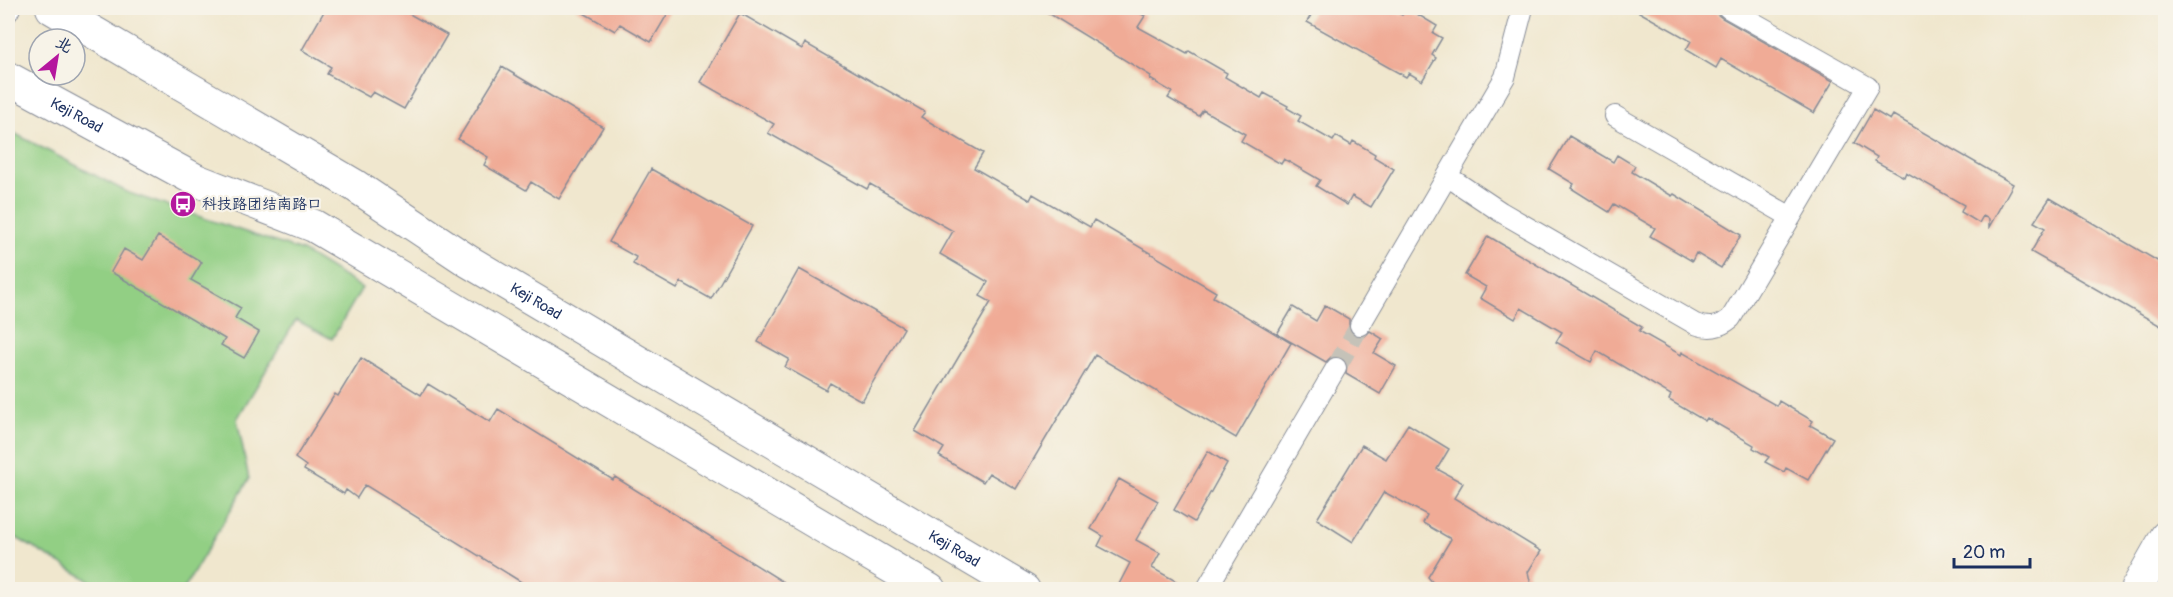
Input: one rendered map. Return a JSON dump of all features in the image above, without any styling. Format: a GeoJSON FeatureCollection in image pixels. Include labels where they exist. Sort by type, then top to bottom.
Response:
{"type":"FeatureCollection","features":[{"type":"Feature","properties":{"kind":"main road","name":"Keji Road"},"geometry":{"type":"LineString","coordinates":[[52,8],[354,185],[468,261],[1024,590]]}},
{"type":"Feature","properties":{"kind":"main road","name":"Keji Road"},"geometry":{"type":"LineString","coordinates":[[8,78],[196,180],[314,226],[930,590]]}},
{"type":"Feature","properties":{"kind":"main road"},"geometry":{"type":"LineString","coordinates":[[2136,590],[2166,537]]}},
{"type":"Feature","properties":{"kind":"street"},"geometry":{"type":"LineString","coordinates":[[8,12],[10,8]]}},
{"type":"Feature","properties":{"kind":"street"},"geometry":{"type":"LineString","coordinates":[[1360,325],[1505,77],[1523,8]]}},
{"type":"Feature","properties":{"kind":"street"},"geometry":{"type":"LineString","coordinates":[[1447,176],[1511,218],[1695,324],[1707,328],[1723,324],[1731,318],[1868,87],[1728,8]]}},
{"type":"Feature","properties":{"kind":"street"},"geometry":{"type":"LineString","coordinates":[[1615,116],[1791,217]]}},
{"type":"Feature","properties":{"kind":"street"},"geometry":{"type":"LineString","coordinates":[[1206,590],[1336,368]]}},
{"type":"Feature","properties":{"kind":"green space"},"geometry":{"type":"Polygon","coordinates":[[[8,130],[129,193],[302,251],[362,288],[332,339],[296,320],[237,419],[249,479],[184,589],[104,589],[8,533],[8,130]]]}},
{"type":"Feature","properties":{"kind":"building"},"geometry":{"type":"Polygon","coordinates":[[[326,8],[399,8],[447,35],[404,109],[373,92],[369,97],[327,74],[331,67],[302,50],[326,8]]]}},
{"type":"Feature","properties":{"kind":"building"},"geometry":{"type":"Polygon","coordinates":[[[575,8],[671,8],[651,42],[620,24],[615,31],[575,8]]]}},
{"type":"Feature","properties":{"kind":"building"},"geometry":{"type":"Polygon","coordinates":[[[1040,8],[1131,8],[1145,16],[1138,27],[1187,54],[1189,51],[1227,73],[1225,77],[1261,98],[1264,93],[1288,106],[1287,108],[1301,116],[1298,121],[1333,141],[1336,136],[1351,145],[1353,141],[1394,169],[1371,207],[1352,196],[1347,205],[1316,186],[1320,180],[1284,159],[1281,164],[1241,141],[1245,134],[1203,110],[1199,116],[1168,98],[1172,92],[1150,79],[1151,76],[1040,8]]]}},
{"type":"Feature","properties":{"kind":"building"},"geometry":{"type":"Polygon","coordinates":[[[1315,8],[1389,8],[1402,15],[1407,8],[1437,26],[1433,33],[1442,38],[1432,55],[1436,58],[1422,81],[1409,73],[1406,77],[1307,22],[1315,8]]]}},
{"type":"Feature","properties":{"kind":"building"},"geometry":{"type":"Polygon","coordinates":[[[1632,8],[1716,8],[1717,14],[1722,18],[1833,81],[1814,113],[1721,59],[1716,68],[1686,50],[1691,41],[1632,8]]]}},
{"type":"Feature","properties":{"kind":"building"},"geometry":{"type":"Polygon","coordinates":[[[740,13],[802,49],[805,43],[925,112],[921,117],[983,153],[974,168],[1030,200],[1033,194],[1090,227],[1094,220],[1216,292],[1213,297],[1291,343],[1236,438],[1095,355],[1016,489],[989,473],[983,482],[939,456],[944,448],[915,431],[991,302],[980,296],[988,282],[940,254],[953,231],[870,184],[867,189],[768,133],[774,124],[700,82],[740,13]]]}},
{"type":"Feature","properties":{"kind":"building"},"geometry":{"type":"Polygon","coordinates":[[[502,67],[603,127],[559,199],[531,182],[526,190],[484,165],[488,157],[458,139],[502,67]]]}},
{"type":"Feature","properties":{"kind":"building"},"geometry":{"type":"Polygon","coordinates":[[[1873,110],[1890,120],[1893,115],[2013,184],[1989,227],[1989,219],[1983,216],[1979,223],[1961,212],[1964,205],[1906,172],[1904,177],[1875,161],[1877,157],[1854,143],[1873,110]]]}},
{"type":"Feature","properties":{"kind":"building"},"geometry":{"type":"Polygon","coordinates":[[[1569,136],[1613,162],[1617,155],[1635,166],[1632,172],[1672,196],[1674,194],[1741,235],[1721,268],[1696,253],[1692,261],[1650,236],[1655,228],[1614,204],[1609,212],[1571,188],[1574,184],[1549,169],[1569,136]]]}},
{"type":"Feature","properties":{"kind":"building"},"geometry":{"type":"Polygon","coordinates":[[[651,169],[752,226],[711,299],[681,282],[677,289],[633,264],[636,257],[609,242],[651,169]]]}},
{"type":"Feature","properties":{"kind":"building"},"geometry":{"type":"Polygon","coordinates":[[[2050,198],[2166,266],[2166,329],[2031,252],[2045,228],[2034,222],[2050,198]]]}},
{"type":"Feature","properties":{"kind":"building"},"geometry":{"type":"Polygon","coordinates":[[[158,236],[202,262],[191,280],[241,308],[235,318],[259,332],[244,358],[221,345],[225,339],[111,272],[124,249],[143,260],[158,236]]]}},
{"type":"Feature","properties":{"kind":"building"},"geometry":{"type":"Polygon","coordinates":[[[1488,236],[1642,327],[1639,331],[1681,355],[1682,352],[1777,406],[1779,401],[1813,421],[1810,425],[1833,438],[1808,480],[1786,468],[1784,472],[1765,462],[1769,457],[1753,448],[1754,445],[1707,418],[1705,421],[1669,400],[1671,395],[1597,351],[1591,362],[1556,342],[1562,332],[1521,308],[1515,319],[1480,298],[1486,287],[1465,275],[1488,236]]]}},
{"type":"Feature","properties":{"kind":"building"},"geometry":{"type":"Polygon","coordinates":[[[799,269],[904,328],[862,401],[830,383],[826,390],[785,367],[789,359],[758,342],[799,269]]]}},
{"type":"Feature","properties":{"kind":"building"},"geometry":{"type":"Polygon","coordinates":[[[1325,305],[1349,319],[1349,330],[1354,336],[1365,336],[1370,331],[1383,339],[1374,353],[1396,366],[1380,394],[1346,374],[1347,363],[1342,357],[1331,357],[1326,362],[1277,334],[1293,307],[1316,321],[1325,305]]]}},
{"type":"Feature","properties":{"kind":"building"},"geometry":{"type":"Polygon","coordinates":[[[361,358],[421,395],[428,384],[490,422],[498,409],[613,480],[615,477],[796,590],[534,590],[365,485],[357,498],[346,490],[344,494],[304,470],[306,466],[295,458],[335,394],[338,396],[361,358]]]}},
{"type":"Feature","properties":{"kind":"building"},"geometry":{"type":"Polygon","coordinates":[[[1408,424],[1449,449],[1437,469],[1463,483],[1454,498],[1541,551],[1528,572],[1532,590],[1439,590],[1428,577],[1451,539],[1423,523],[1427,515],[1384,492],[1353,542],[1317,519],[1362,445],[1386,459],[1408,424]]]}},
{"type":"Feature","properties":{"kind":"building"},"geometry":{"type":"Polygon","coordinates":[[[1208,451],[1227,463],[1194,522],[1174,510],[1208,451]]]}},
{"type":"Feature","properties":{"kind":"building"},"geometry":{"type":"Polygon","coordinates":[[[1119,479],[1158,501],[1136,540],[1160,553],[1152,568],[1192,590],[1116,590],[1130,563],[1098,546],[1103,536],[1091,529],[1119,479]]]}},
{"type":"Feature","properties":{"kind":"tunnel"},"geometry":{"type":"LineString","coordinates":[[1336,368],[1360,325]]}},
{"type":"Feature","properties":{"kind":"place","name":"科技路团结南路口"},"geometry":{"type":"Point","coordinates":[183,204]}}]}
